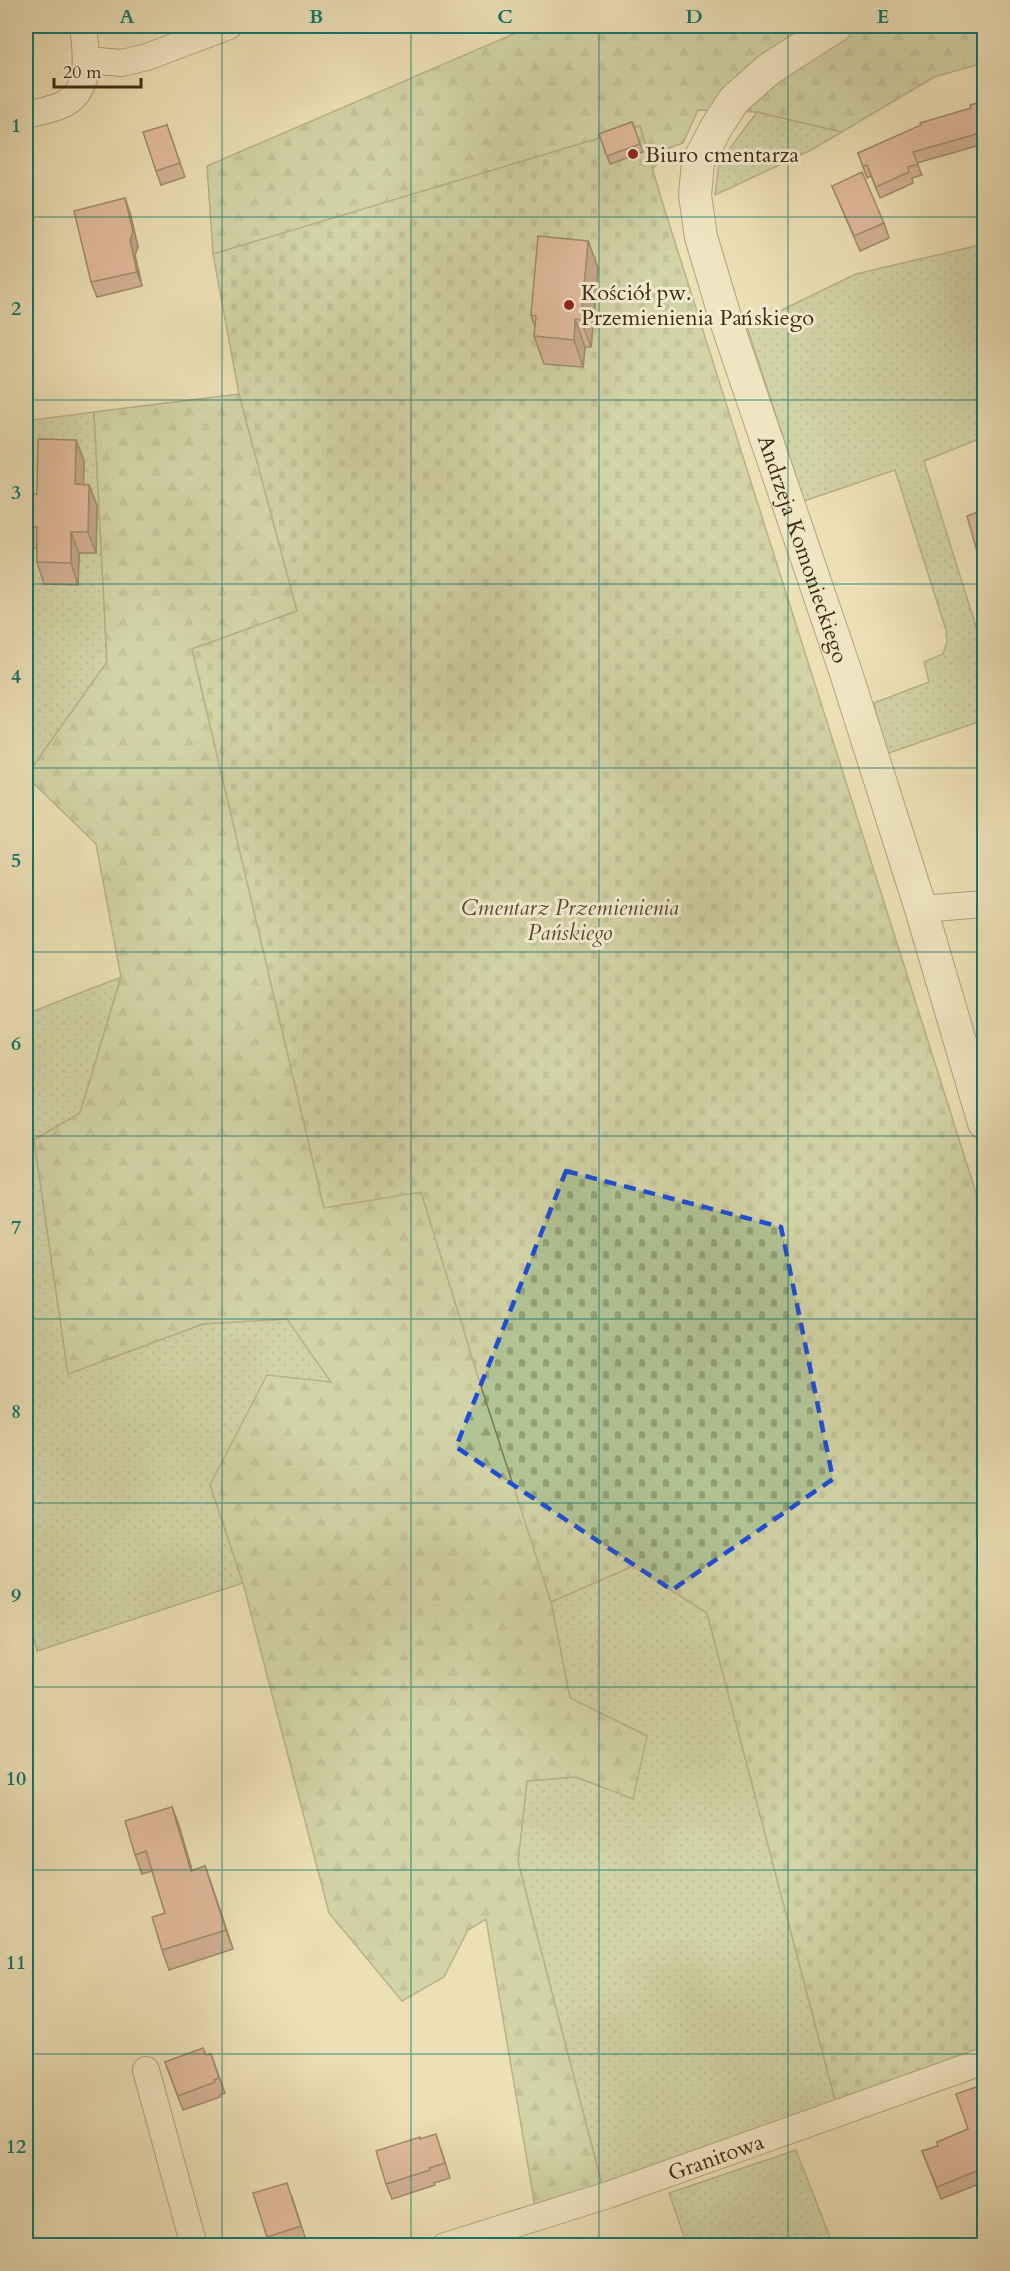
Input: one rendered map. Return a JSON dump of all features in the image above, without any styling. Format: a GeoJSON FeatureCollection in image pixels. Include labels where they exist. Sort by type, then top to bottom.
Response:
{"type":"FeatureCollection","features":[{"type":"Feature","properties":{"kind":"street"},"geometry":{"type":"LineString","coordinates":[[26,115],[62,106],[77,95],[87,60],[83,26]]}},
{"type":"Feature","properties":{"kind":"street"},"geometry":{"type":"LineString","coordinates":[[87,60],[122,63],[147,57],[229,26]]}},
{"type":"Feature","properties":{"kind":"street","name":"Andrzeja Komonieckiego"},"geometry":{"type":"LineString","coordinates":[[836,26],[769,69],[734,100],[698,162],[695,195],[701,237],[728,327],[846,673],[921,909],[984,1123]]}},
{"type":"Feature","properties":{"kind":"street"},"geometry":{"type":"LineString","coordinates":[[921,909],[984,904]]}},
{"type":"Feature","properties":{"kind":"street","name":"Granitowa"},"geometry":{"type":"LineString","coordinates":[[445,2246],[608,2195],[984,2061]]}},
{"type":"Feature","properties":{"kind":"street"},"geometry":{"type":"LineString","coordinates":[[146,2070],[194,2246]]}},
{"type":"Feature","properties":{"kind":"highlighted area"},"geometry":{"type":"Polygon","coordinates":[[[566,1171],[781,1227],[833,1479],[672,1590],[456,1447],[566,1171]]]}},
{"type":"Feature","properties":{"kind":"green space"},"geometry":{"type":"Polygon","coordinates":[[[532,26],[984,26],[984,63],[934,77],[842,132],[757,112],[698,110],[683,143],[669,148],[653,169],[640,126],[213,254],[207,166],[532,26]]]}},
{"type":"Feature","properties":{"kind":"green space"},"geometry":{"type":"Polygon","coordinates":[[[757,112],[842,132],[809,151],[715,195],[719,163],[757,112]]]}},
{"type":"Feature","properties":{"kind":"green space","name":"Cmentarz Przemienienia Pańskiego"},"geometry":{"type":"Polygon","coordinates":[[[640,126],[984,1218],[984,2049],[835,2100],[707,1613],[633,1566],[551,1602],[421,1192],[324,1208],[192,649],[297,611],[239,394],[213,254],[640,126]]]}},
{"type":"Feature","properties":{"kind":"green space"},"geometry":{"type":"Polygon","coordinates":[[[984,244],[984,437],[924,461],[984,652],[984,720],[886,754],[874,703],[929,682],[924,662],[943,654],[947,642],[946,630],[895,470],[804,501],[747,327],[856,274],[984,244]]]}},
{"type":"Feature","properties":{"kind":"green space"},"geometry":{"type":"Polygon","coordinates":[[[239,394],[297,611],[192,649],[324,1208],[421,1191],[551,1602],[570,1698],[647,1736],[633,1799],[576,1777],[527,1781],[518,1862],[602,2185],[535,2207],[486,1919],[468,1930],[444,1977],[402,2001],[329,1913],[243,1583],[210,1485],[267,1375],[331,1382],[287,1319],[203,1324],[68,1374],[34,1140],[80,1113],[121,977],[96,844],[26,776],[107,662],[94,412],[239,394]]]}},
{"type":"Feature","properties":{"kind":"green space"},"geometry":{"type":"Polygon","coordinates":[[[94,412],[107,662],[26,777],[26,421],[94,412]]]}},
{"type":"Feature","properties":{"kind":"green space"},"geometry":{"type":"Polygon","coordinates":[[[121,977],[80,1113],[34,1140],[68,1374],[203,1324],[287,1319],[332,1383],[211,1485],[243,1583],[37,1651],[26,1607],[26,1014],[121,977]]]}},
{"type":"Feature","properties":{"kind":"green space"},"geometry":{"type":"Polygon","coordinates":[[[633,1566],[707,1613],[835,2100],[819,2111],[602,2185],[518,1862],[527,1781],[576,1777],[632,1798],[647,1736],[570,1698],[551,1602],[633,1566]]]}},
{"type":"Feature","properties":{"kind":"green space"},"geometry":{"type":"Polygon","coordinates":[[[796,2150],[833,2245],[687,2245],[669,2193],[796,2150]]]}},
{"type":"Feature","properties":{"kind":"green space"},"geometry":{"type":"Polygon","coordinates":[[[984,2237],[984,2245],[936,2245],[984,2237]]]}},
{"type":"Feature","properties":{"kind":"building"},"geometry":{"type":"Polygon","coordinates":[[[984,101],[984,132],[913,152],[918,164],[908,167],[909,172],[876,187],[867,165],[863,166],[858,153],[921,125],[920,123],[971,108],[970,105],[984,101]]]}},
{"type":"Feature","properties":{"kind":"building"},"geometry":{"type":"Polygon","coordinates":[[[632,122],[640,144],[607,156],[599,134],[632,122]]]}},
{"type":"Feature","properties":{"kind":"building"},"geometry":{"type":"Polygon","coordinates":[[[167,125],[180,163],[156,171],[143,132],[167,125]]]}},
{"type":"Feature","properties":{"kind":"building"},"geometry":{"type":"Polygon","coordinates":[[[862,172],[884,223],[854,236],[832,186],[862,172]]]}},
{"type":"Feature","properties":{"kind":"building"},"geometry":{"type":"Polygon","coordinates":[[[125,198],[133,232],[130,240],[137,272],[91,282],[74,211],[125,198]]]}},
{"type":"Feature","properties":{"kind":"building"},"geometry":{"type":"Polygon","coordinates":[[[538,236],[588,241],[581,320],[575,319],[574,340],[534,336],[536,316],[531,315],[538,236]]]}},
{"type":"Feature","properties":{"kind":"building"},"geometry":{"type":"Polygon","coordinates":[[[38,439],[76,440],[75,484],[89,485],[88,532],[71,532],[71,563],[37,562],[37,527],[26,526],[26,494],[37,494],[38,439]]]}},
{"type":"Feature","properties":{"kind":"building"},"geometry":{"type":"Polygon","coordinates":[[[984,507],[984,561],[980,562],[967,516],[981,511],[980,508],[984,507]]]}},
{"type":"Feature","properties":{"kind":"building"},"geometry":{"type":"Polygon","coordinates":[[[172,1807],[191,1871],[205,1866],[226,1930],[162,1950],[152,1917],[165,1913],[146,1851],[135,1855],[125,1821],[172,1807]]]}},
{"type":"Feature","properties":{"kind":"building"},"geometry":{"type":"Polygon","coordinates":[[[203,2048],[206,2055],[211,2054],[219,2078],[214,2080],[215,2082],[178,2096],[165,2062],[203,2048]]]}},
{"type":"Feature","properties":{"kind":"building"},"geometry":{"type":"Polygon","coordinates":[[[982,2085],[984,2093],[984,2168],[937,2187],[922,2151],[938,2146],[937,2142],[968,2129],[956,2094],[982,2085]]]}},
{"type":"Feature","properties":{"kind":"building"},"geometry":{"type":"Polygon","coordinates":[[[436,2134],[445,2163],[386,2184],[376,2151],[436,2134]]]}},
{"type":"Feature","properties":{"kind":"building"},"geometry":{"type":"Polygon","coordinates":[[[287,2183],[301,2226],[267,2237],[253,2193],[287,2183]]]}},
{"type":"Feature","properties":{"kind":"place","name":"Biuro cmentarza"},"geometry":{"type":"Point","coordinates":[633,154]}},
{"type":"Feature","properties":{"kind":"place","name":"Kościół pw. Przemienienia Pańskiego"},"geometry":{"type":"Point","coordinates":[569,305]}}]}
